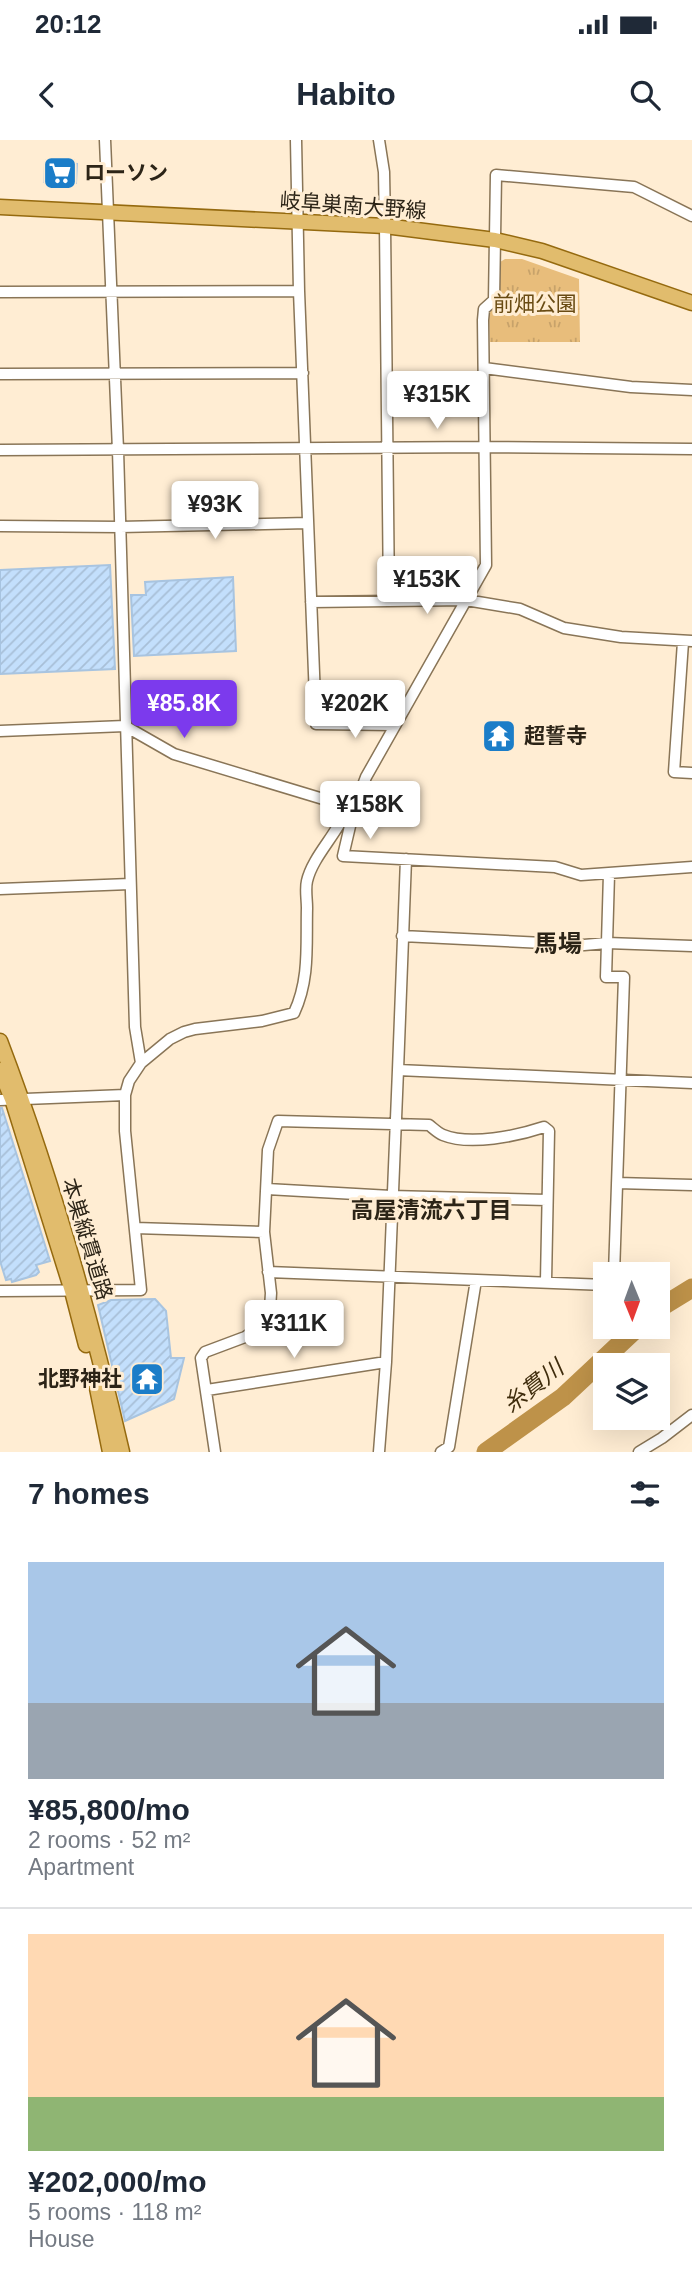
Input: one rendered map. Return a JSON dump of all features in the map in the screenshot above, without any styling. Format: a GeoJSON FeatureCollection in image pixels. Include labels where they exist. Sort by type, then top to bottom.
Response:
{"type":"FeatureCollection","features":[{"type":"Feature","properties":{"kind":"main road","name":"岐阜巣南大野線"},"geometry":{"type":"LineString","coordinates":[[0,207],[386,226],[495,240],[542,251],[692,303]]}},
{"type":"Feature","properties":{"kind":"main road","name":"本巣縦貫道路"},"geometry":{"type":"LineString","coordinates":[[0,1041],[11,1099]]}},
{"type":"Feature","properties":{"kind":"main road","name":"本巣縦貫道路"},"geometry":{"type":"LineString","coordinates":[[0,1070],[77,1291],[122,1452]]}},
{"type":"Feature","properties":{"kind":"main road","name":"本巣縦貫道路"},"geometry":{"type":"LineString","coordinates":[[77,1291],[110,1452]]}},
{"type":"Feature","properties":{"kind":"street"},"geometry":{"type":"LineString","coordinates":[[105,140],[118,450],[135,1027],[141,1063]]}},
{"type":"Feature","properties":{"kind":"street"},"geometry":{"type":"LineString","coordinates":[[296,140],[299,291],[316,724],[395,725]]}},
{"type":"Feature","properties":{"kind":"street"},"geometry":{"type":"LineString","coordinates":[[379,140],[384,172],[386,226],[389,600]]}},
{"type":"Feature","properties":{"kind":"street"},"geometry":{"type":"LineString","coordinates":[[0,1291],[141,1290],[125,1131],[125,1095],[129,1081],[141,1063],[170,1040],[195,1028],[262,1021],[294,1013],[302,997],[306,976],[307,880],[351,807],[486,565],[484,309],[494,300],[496,175],[635,187],[692,216]]}},
{"type":"Feature","properties":{"kind":"street"},"geometry":{"type":"LineString","coordinates":[[0,292],[299,291]]}},
{"type":"Feature","properties":{"kind":"street"},"geometry":{"type":"LineString","coordinates":[[484,368],[631,387],[692,390]]}},
{"type":"Feature","properties":{"kind":"street"},"geometry":{"type":"LineString","coordinates":[[0,374],[303,373]]}},
{"type":"Feature","properties":{"kind":"street"},"geometry":{"type":"LineString","coordinates":[[0,450],[389,447],[692,449]]}},
{"type":"Feature","properties":{"kind":"street"},"geometry":{"type":"LineString","coordinates":[[0,526],[120,527],[308,523]]}},
{"type":"Feature","properties":{"kind":"street"},"geometry":{"type":"LineString","coordinates":[[311,602],[466,600],[520,609],[564,628],[621,638],[687,642],[674,772],[692,774]]}},
{"type":"Feature","properties":{"kind":"street"},"geometry":{"type":"LineString","coordinates":[[0,731],[125,726],[174,754],[351,807]]}},
{"type":"Feature","properties":{"kind":"street"},"geometry":{"type":"LineString","coordinates":[[351,807],[343,856],[555,867],[581,875],[692,867]]}},
{"type":"Feature","properties":{"kind":"street"},"geometry":{"type":"LineString","coordinates":[[379,1452],[390,1277],[405,859]]}},
{"type":"Feature","properties":{"kind":"street"},"geometry":{"type":"LineString","coordinates":[[608,874],[606,977],[624,977],[614,1262]]}},
{"type":"Feature","properties":{"kind":"street"},"geometry":{"type":"LineString","coordinates":[[0,889],[130,884]]}},
{"type":"Feature","properties":{"kind":"street"},"geometry":{"type":"LineString","coordinates":[[402,936],[584,945],[607,943],[692,946]]}},
{"type":"Feature","properties":{"kind":"street"},"geometry":{"type":"LineString","coordinates":[[398,1070],[692,1083]]}},
{"type":"Feature","properties":{"kind":"street"},"geometry":{"type":"LineString","coordinates":[[11,1099],[125,1095]]}},
{"type":"Feature","properties":{"kind":"street"},"geometry":{"type":"LineString","coordinates":[[215,1452],[201,1358],[205,1352],[245,1337],[261,1326],[270,1309],[264,1231],[268,1150],[278,1121],[429,1125],[442,1135],[471,1140],[525,1133],[544,1127],[549,1131],[546,1282]]}},
{"type":"Feature","properties":{"kind":"street"},"geometry":{"type":"LineString","coordinates":[[617,1182],[692,1185]]}},
{"type":"Feature","properties":{"kind":"street"},"geometry":{"type":"LineString","coordinates":[[267,1189],[391,1196],[547,1200]]}},
{"type":"Feature","properties":{"kind":"street"},"geometry":{"type":"LineString","coordinates":[[135,1228],[264,1231]]}},
{"type":"Feature","properties":{"kind":"street"},"geometry":{"type":"LineString","coordinates":[[268,1272],[593,1284]]}},
{"type":"Feature","properties":{"kind":"street"},"geometry":{"type":"LineString","coordinates":[[441,1452],[449,1447],[477,1280]]}},
{"type":"Feature","properties":{"kind":"street"},"geometry":{"type":"LineString","coordinates":[[206,1390],[386,1362]]}},
{"type":"Feature","properties":{"kind":"street"},"geometry":{"type":"LineString","coordinates":[[639,1452],[692,1415]]}},
{"type":"Feature","properties":{"kind":"green space","name":"前畑公園"},"geometry":{"type":"Polygon","coordinates":[[[505,259],[522,259],[579,279],[580,342],[490,342],[489,313],[498,305],[497,264],[505,259]]]}},
{"type":"Feature","properties":{"kind":"building","name":"ローソン"},"geometry":{"type":"Polygon","coordinates":[[[45,162],[77,164],[76,183],[44,182],[45,162]]]}},
{"type":"Feature","properties":{"kind":"building"},"geometry":{"type":"Polygon","coordinates":[[[110,565],[115,669],[0,674],[0,570],[110,565]]]}},
{"type":"Feature","properties":{"kind":"building"},"geometry":{"type":"Polygon","coordinates":[[[233,577],[236,651],[134,656],[131,595],[146,595],[145,582],[233,577]]]}},
{"type":"Feature","properties":{"kind":"building"},"geometry":{"type":"Polygon","coordinates":[[[0,1108],[50,1261],[36,1265],[39,1272],[36,1275],[12,1282],[11,1279],[6,1280],[0,1261],[0,1108]]]}},
{"type":"Feature","properties":{"kind":"building","name":"北野神社"},"geometry":{"type":"Polygon","coordinates":[[[155,1299],[166,1311],[171,1358],[184,1358],[174,1399],[125,1421],[98,1305],[111,1300],[155,1299]]]}},
{"type":"Feature","properties":{"kind":"waterway","name":"糸貫川"},"geometry":{"type":"LineString","coordinates":[[670,1302],[692,1288]]}},
{"type":"Feature","properties":{"kind":"waterway","name":"糸貫川"},"geometry":{"type":"LineString","coordinates":[[486,1452],[563,1397],[625,1339]]}},
{"type":"Feature","properties":{"kind":"place","name":"ローソン"},"geometry":{"type":"Point","coordinates":[60,173]}},
{"type":"Feature","properties":{"kind":"place","name":"超誓寺"},"geometry":{"type":"Point","coordinates":[499,736]}},
{"type":"Feature","properties":{"kind":"place","name":"北野神社"},"geometry":{"type":"Point","coordinates":[147,1379]}},
{"type":"Feature","properties":{"kind":"district","name":"馬場"},"geometry":{"type":"Point","coordinates":[558,944]}},
{"type":"Feature","properties":{"kind":"district","name":"高屋清流六丁目"},"geometry":{"type":"Point","coordinates":[431,1210]}}]}
